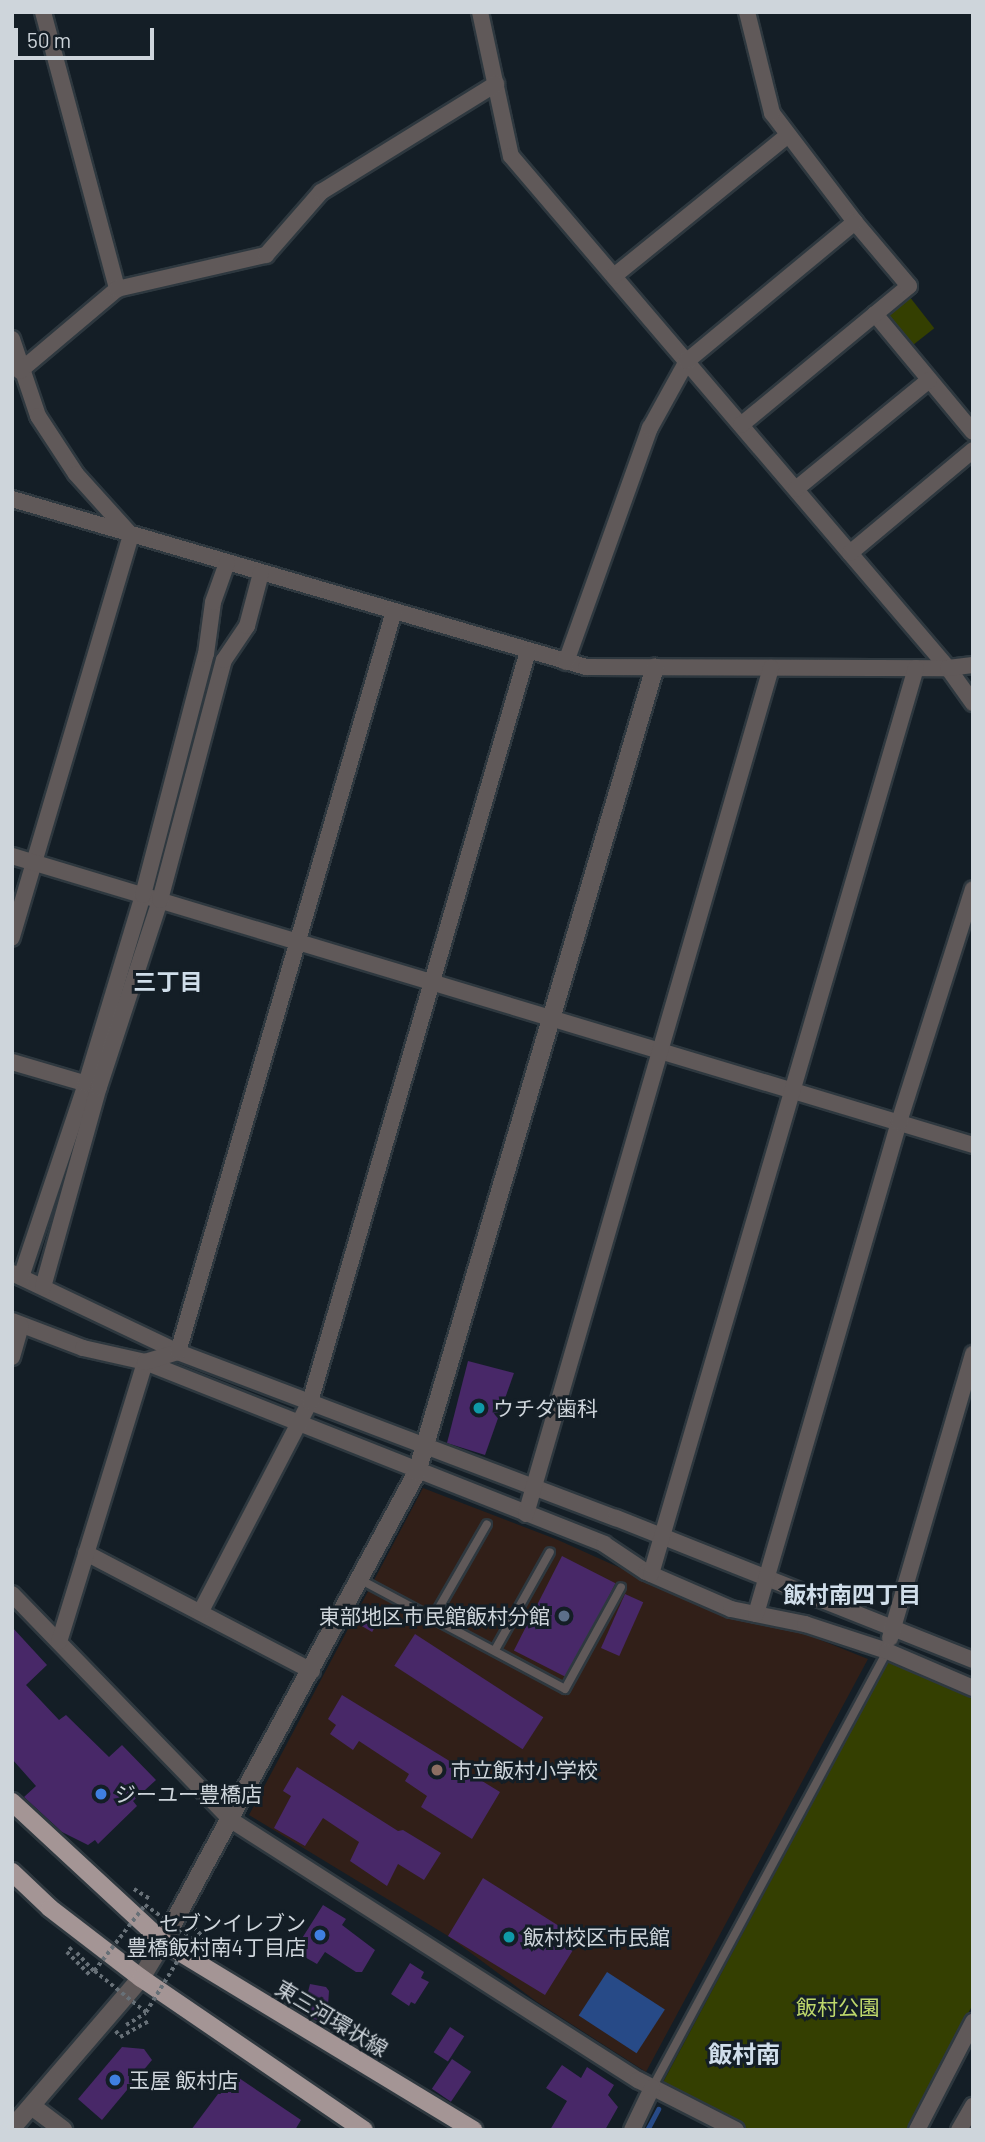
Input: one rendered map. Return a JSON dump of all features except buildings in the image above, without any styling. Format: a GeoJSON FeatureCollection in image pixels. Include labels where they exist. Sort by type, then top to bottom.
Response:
{"type":"FeatureCollection","features":[{"type":"Feature","properties":{"kind":"main road","name":"東三河環状線"},"geometry":{"type":"LineString","coordinates":[[12,1802],[163,1942],[474,2130]]}},
{"type":"Feature","properties":{"kind":"main road"},"geometry":{"type":"LineString","coordinates":[[12,1872],[51,1908],[141,1978],[365,2130]]}},
{"type":"Feature","properties":{"kind":"street"},"geometry":{"type":"LineString","coordinates":[[43,12],[117,289]]}},
{"type":"Feature","properties":{"kind":"street"},"geometry":{"type":"LineString","coordinates":[[480,12],[511,156],[948,668],[973,703]]}},
{"type":"Feature","properties":{"kind":"street"},"geometry":{"type":"LineString","coordinates":[[741,425],[909,286],[855,222],[772,113],[747,12]]}},
{"type":"Feature","properties":{"kind":"street"},"geometry":{"type":"LineString","coordinates":[[20,371],[117,289],[266,255],[321,192],[496,84]]}},
{"type":"Feature","properties":{"kind":"street"},"geometry":{"type":"LineString","coordinates":[[614,276],[788,135]]}},
{"type":"Feature","properties":{"kind":"street"},"geometry":{"type":"LineString","coordinates":[[566,662],[650,428],[687,361],[855,222]]}},
{"type":"Feature","properties":{"kind":"street"},"geometry":{"type":"LineString","coordinates":[[875,314],[973,432]]}},
{"type":"Feature","properties":{"kind":"street"},"geometry":{"type":"LineString","coordinates":[[12,339],[20,371],[38,416],[76,474],[131,535]]}},
{"type":"Feature","properties":{"kind":"street"},"geometry":{"type":"LineString","coordinates":[[796,489],[929,380]]}},
{"type":"Feature","properties":{"kind":"street"},"geometry":{"type":"LineString","coordinates":[[849,553],[973,450]]}},
{"type":"Feature","properties":{"kind":"street"},"geometry":{"type":"LineString","coordinates":[[12,499],[586,667],[948,668],[973,665]]}},
{"type":"Feature","properties":{"kind":"street"},"geometry":{"type":"LineString","coordinates":[[12,938],[131,535]]}},
{"type":"Feature","properties":{"kind":"street"},"geometry":{"type":"LineString","coordinates":[[43,1287],[92,1086],[206,654],[213,602],[227,563]]}},
{"type":"Feature","properties":{"kind":"street"},"geometry":{"type":"LineString","coordinates":[[261,573],[247,626],[224,660],[160,900],[92,1086],[17,1275],[178,1352],[533,1487],[973,1660]]}},
{"type":"Feature","properties":{"kind":"street"},"geometry":{"type":"LineString","coordinates":[[178,1352],[394,611]]}},
{"type":"Feature","properties":{"kind":"street"},"geometry":{"type":"LineString","coordinates":[[201,1611],[310,1402],[528,651]]}},
{"type":"Feature","properties":{"kind":"street"},"geometry":{"type":"LineString","coordinates":[[12,2128],[33,2107],[141,1978],[231,1820],[417,1472],[655,667]]}},
{"type":"Feature","properties":{"kind":"street"},"geometry":{"type":"LineString","coordinates":[[526,1514],[771,668]]}},
{"type":"Feature","properties":{"kind":"street"},"geometry":{"type":"LineString","coordinates":[[651,1574],[916,668]]}},
{"type":"Feature","properties":{"kind":"street"},"geometry":{"type":"LineString","coordinates":[[12,856],[973,1144]]}},
{"type":"Feature","properties":{"kind":"street"},"geometry":{"type":"LineString","coordinates":[[756,1614],[899,1122],[973,890]]}},
{"type":"Feature","properties":{"kind":"street"},"geometry":{"type":"LineString","coordinates":[[12,1062],[92,1086]]}},
{"type":"Feature","properties":{"kind":"street"},"geometry":{"type":"LineString","coordinates":[[12,1357],[17,1324],[83,1348],[145,1362],[604,1544],[651,1574],[731,1609],[805,1625],[887,1651],[973,1688]]}},
{"type":"Feature","properties":{"kind":"street"},"geometry":{"type":"LineString","coordinates":[[145,1362],[178,1352]]}},
{"type":"Feature","properties":{"kind":"street"},"geometry":{"type":"LineString","coordinates":[[887,1651],[973,1354]]}},
{"type":"Feature","properties":{"kind":"street"},"geometry":{"type":"LineString","coordinates":[[59,1642],[145,1362]]}},
{"type":"Feature","properties":{"kind":"street"},"geometry":{"type":"LineString","coordinates":[[86,1553],[312,1671]]}},
{"type":"Feature","properties":{"kind":"street"},"geometry":{"type":"LineString","coordinates":[[12,1594],[231,1820],[652,2088],[736,2130]]}},
{"type":"Feature","properties":{"kind":"street"},"geometry":{"type":"LineString","coordinates":[[918,2130],[973,2022]]}},
{"type":"Feature","properties":{"kind":"street"},"geometry":{"type":"LineString","coordinates":[[632,2130],[652,2088]]}},
{"type":"Feature","properties":{"kind":"street"},"geometry":{"type":"LineString","coordinates":[[33,2107],[63,2130]]}},
{"type":"Feature","properties":{"kind":"street"},"geometry":{"type":"LineString","coordinates":[[959,2130],[972,2109]]}},
{"type":"Feature","properties":{"kind":"lane"},"geometry":{"type":"LineString","coordinates":[[433,1618],[487,1524]]}},
{"type":"Feature","properties":{"kind":"lane"},"geometry":{"type":"LineString","coordinates":[[495,1650],[550,1552]]}},
{"type":"Feature","properties":{"kind":"lane"},"geometry":{"type":"LineString","coordinates":[[361,1580],[565,1689],[621,1587]]}},
{"type":"Feature","properties":{"kind":"lane"},"geometry":{"type":"LineString","coordinates":[[652,2088],[887,1651]]}},
{"type":"Feature","properties":{"kind":"path"},"geometry":{"type":"LineString","coordinates":[[94,1971],[145,1905],[192,1938],[146,2013],[117,2031],[121,2037],[149,2021]]}},
{"type":"Feature","properties":{"kind":"path"},"geometry":{"type":"LineString","coordinates":[[90,1975],[67,1952],[71,1947],[94,1971],[146,2013]]}},
{"type":"Feature","properties":{"kind":"shaded area"},"geometry":{"type":"Polygon","coordinates":[[[423,1488],[558,1540],[725,1615],[793,1629],[868,1659],[646,2072],[537,2002],[448,1936],[249,1815],[423,1488]]]}},
{"type":"Feature","properties":{"kind":"green space"},"geometry":{"type":"Polygon","coordinates":[[[909,296],[934,328],[911,346],[886,314],[909,296]]]}},
{"type":"Feature","properties":{"kind":"green space","name":"飯村公園"},"geometry":{"type":"Polygon","coordinates":[[[888,1662],[973,1699],[973,2004],[908,2130],[750,2130],[662,2084],[888,1662]]]}},
{"type":"Feature","properties":{"kind":"water"},"geometry":{"type":"Polygon","coordinates":[[[607,1972],[665,2010],[637,2053],[579,2016],[607,1972]]]}},
{"type":"Feature","properties":{"kind":"waterway"},"geometry":{"type":"LineString","coordinates":[[647,2130],[658,2109]]}},
{"type":"Feature","properties":{"kind":"place","name":"ウチダ歯科"},"geometry":{"type":"Point","coordinates":[479,1408]}},
{"type":"Feature","properties":{"kind":"place","name":"東部地区市民館飯村分館"},"geometry":{"type":"Point","coordinates":[564,1616]}},
{"type":"Feature","properties":{"kind":"place","name":"市立飯村小学校"},"geometry":{"type":"Point","coordinates":[437,1770]}},
{"type":"Feature","properties":{"kind":"place","name":"ジーユー豊橋店"},"geometry":{"type":"Point","coordinates":[101,1794]}},
{"type":"Feature","properties":{"kind":"place","name":"セブンイレブン 豊橋飯村南4丁目店"},"geometry":{"type":"Point","coordinates":[320,1935]}},
{"type":"Feature","properties":{"kind":"place","name":"飯村校区市民館"},"geometry":{"type":"Point","coordinates":[509,1937]}},
{"type":"Feature","properties":{"kind":"place","name":"玉屋 飯村店"},"geometry":{"type":"Point","coordinates":[115,2080]}},
{"type":"Feature","properties":{"kind":"district","name":"三丁目"},"geometry":{"type":"Point","coordinates":[168,981]}},
{"type":"Feature","properties":{"kind":"district","name":"飯村南四丁目"},"geometry":{"type":"Point","coordinates":[852,1594]}},
{"type":"Feature","properties":{"kind":"district","name":"飯村南"},"geometry":{"type":"Point","coordinates":[744,2054]}}]}
